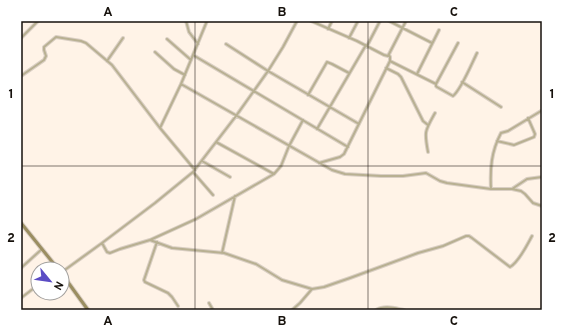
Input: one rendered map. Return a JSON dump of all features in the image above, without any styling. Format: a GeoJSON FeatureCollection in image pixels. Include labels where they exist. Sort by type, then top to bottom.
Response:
{"type":"FeatureCollection","features":[{"type":"Feature","properties":{"kind":"main road"},"geometry":{"type":"LineString","coordinates":[[21,223],[52,261]]}},
{"type":"Feature","properties":{"kind":"main road"},"geometry":{"type":"LineString","coordinates":[[70,284],[88,310]]}},
{"type":"Feature","properties":{"kind":"street"},"geometry":{"type":"LineString","coordinates":[[21,38],[38,21]]}},
{"type":"Feature","properties":{"kind":"street"},"geometry":{"type":"LineString","coordinates":[[186,21],[190,34],[198,44]]}},
{"type":"Feature","properties":{"kind":"street"},"geometry":{"type":"LineString","coordinates":[[160,128],[208,21]]}},
{"type":"Feature","properties":{"kind":"street"},"geometry":{"type":"LineString","coordinates":[[70,267],[155,203],[194,171],[268,71],[297,21]]}},
{"type":"Feature","properties":{"kind":"street"},"geometry":{"type":"LineString","coordinates":[[311,21],[384,55],[389,55]]}},
{"type":"Feature","properties":{"kind":"street"},"geometry":{"type":"LineString","coordinates":[[328,29],[332,21]]}},
{"type":"Feature","properties":{"kind":"street"},"geometry":{"type":"LineString","coordinates":[[349,38],[358,21]]}},
{"type":"Feature","properties":{"kind":"street"},"geometry":{"type":"LineString","coordinates":[[318,129],[380,21]]}},
{"type":"Feature","properties":{"kind":"street"},"geometry":{"type":"LineString","coordinates":[[388,21],[432,44]]}},
{"type":"Feature","properties":{"kind":"street"},"geometry":{"type":"LineString","coordinates":[[318,163],[340,157],[344,154],[390,61],[389,55],[406,21]]}},
{"type":"Feature","properties":{"kind":"street"},"geometry":{"type":"LineString","coordinates":[[417,74],[439,30]]}},
{"type":"Feature","properties":{"kind":"street"},"geometry":{"type":"LineString","coordinates":[[21,76],[44,60],[46,56],[44,47],[56,37],[86,43],[112,65],[213,195]]}},
{"type":"Feature","properties":{"kind":"street"},"geometry":{"type":"LineString","coordinates":[[108,61],[123,38]]}},
{"type":"Feature","properties":{"kind":"street"},"geometry":{"type":"LineString","coordinates":[[167,39],[191,60]]}},
{"type":"Feature","properties":{"kind":"street"},"geometry":{"type":"LineString","coordinates":[[436,84],[458,43]]}},
{"type":"Feature","properties":{"kind":"street"},"geometry":{"type":"LineString","coordinates":[[226,44],[268,71],[359,124]]}},
{"type":"Feature","properties":{"kind":"street"},"geometry":{"type":"LineString","coordinates":[[155,52],[174,69],[185,75]]}},
{"type":"Feature","properties":{"kind":"street"},"geometry":{"type":"LineString","coordinates":[[390,61],[436,84],[437,87],[453,96],[477,53]]}},
{"type":"Feature","properties":{"kind":"street"},"geometry":{"type":"LineString","coordinates":[[193,55],[348,147]]}},
{"type":"Feature","properties":{"kind":"street"},"geometry":{"type":"LineString","coordinates":[[308,95],[326,62],[349,73]]}},
{"type":"Feature","properties":{"kind":"street"},"geometry":{"type":"LineString","coordinates":[[386,68],[401,77],[423,121],[428,125]]}},
{"type":"Feature","properties":{"kind":"street"},"geometry":{"type":"LineString","coordinates":[[462,82],[501,106]]}},
{"type":"Feature","properties":{"kind":"street"},"geometry":{"type":"LineString","coordinates":[[181,84],[332,170],[345,174],[385,176],[403,176],[426,173],[443,182],[512,189],[523,192],[533,203],[542,206]]}},
{"type":"Feature","properties":{"kind":"street"},"geometry":{"type":"LineString","coordinates":[[491,188],[492,155],[502,132],[508,131],[541,111]]}},
{"type":"Feature","properties":{"kind":"street"},"geometry":{"type":"LineString","coordinates":[[428,152],[425,132],[435,113]]}},
{"type":"Feature","properties":{"kind":"street"},"geometry":{"type":"LineString","coordinates":[[497,141],[514,145],[534,137],[535,134],[528,118]]}},
{"type":"Feature","properties":{"kind":"street"},"geometry":{"type":"LineString","coordinates":[[102,243],[107,252],[110,253],[150,240],[196,219],[274,174],[281,166],[289,146],[303,120]]}},
{"type":"Feature","properties":{"kind":"street"},"geometry":{"type":"LineString","coordinates":[[216,142],[274,174]]}},
{"type":"Feature","properties":{"kind":"street"},"geometry":{"type":"LineString","coordinates":[[202,161],[230,177]]}},
{"type":"Feature","properties":{"kind":"street"},"geometry":{"type":"LineString","coordinates":[[512,189],[527,179],[542,177]]}},
{"type":"Feature","properties":{"kind":"street"},"geometry":{"type":"LineString","coordinates":[[222,253],[235,196]]}},
{"type":"Feature","properties":{"kind":"street"},"geometry":{"type":"LineString","coordinates":[[150,240],[177,249],[222,253],[256,264],[282,280],[312,289],[324,287],[418,252],[443,246],[466,236],[472,238],[510,267],[522,254],[532,236]]}},
{"type":"Feature","properties":{"kind":"street"},"geometry":{"type":"LineString","coordinates":[[157,242],[144,280],[145,282],[171,295],[178,306]]}},
{"type":"Feature","properties":{"kind":"street"},"geometry":{"type":"LineString","coordinates":[[21,268],[42,249]]}},
{"type":"Feature","properties":{"kind":"street"},"geometry":{"type":"LineString","coordinates":[[292,310],[312,289]]}},
{"type":"Feature","properties":{"kind":"street"},"geometry":{"type":"LineString","coordinates":[[21,298],[30,291]]}},
{"type":"Feature","properties":{"kind":"street"},"geometry":{"type":"LineString","coordinates":[[209,303],[213,310]]}},
{"type":"Feature","properties":{"kind":"street"},"geometry":{"type":"LineString","coordinates":[[376,310],[380,308],[398,308],[404,310]]}}]}
